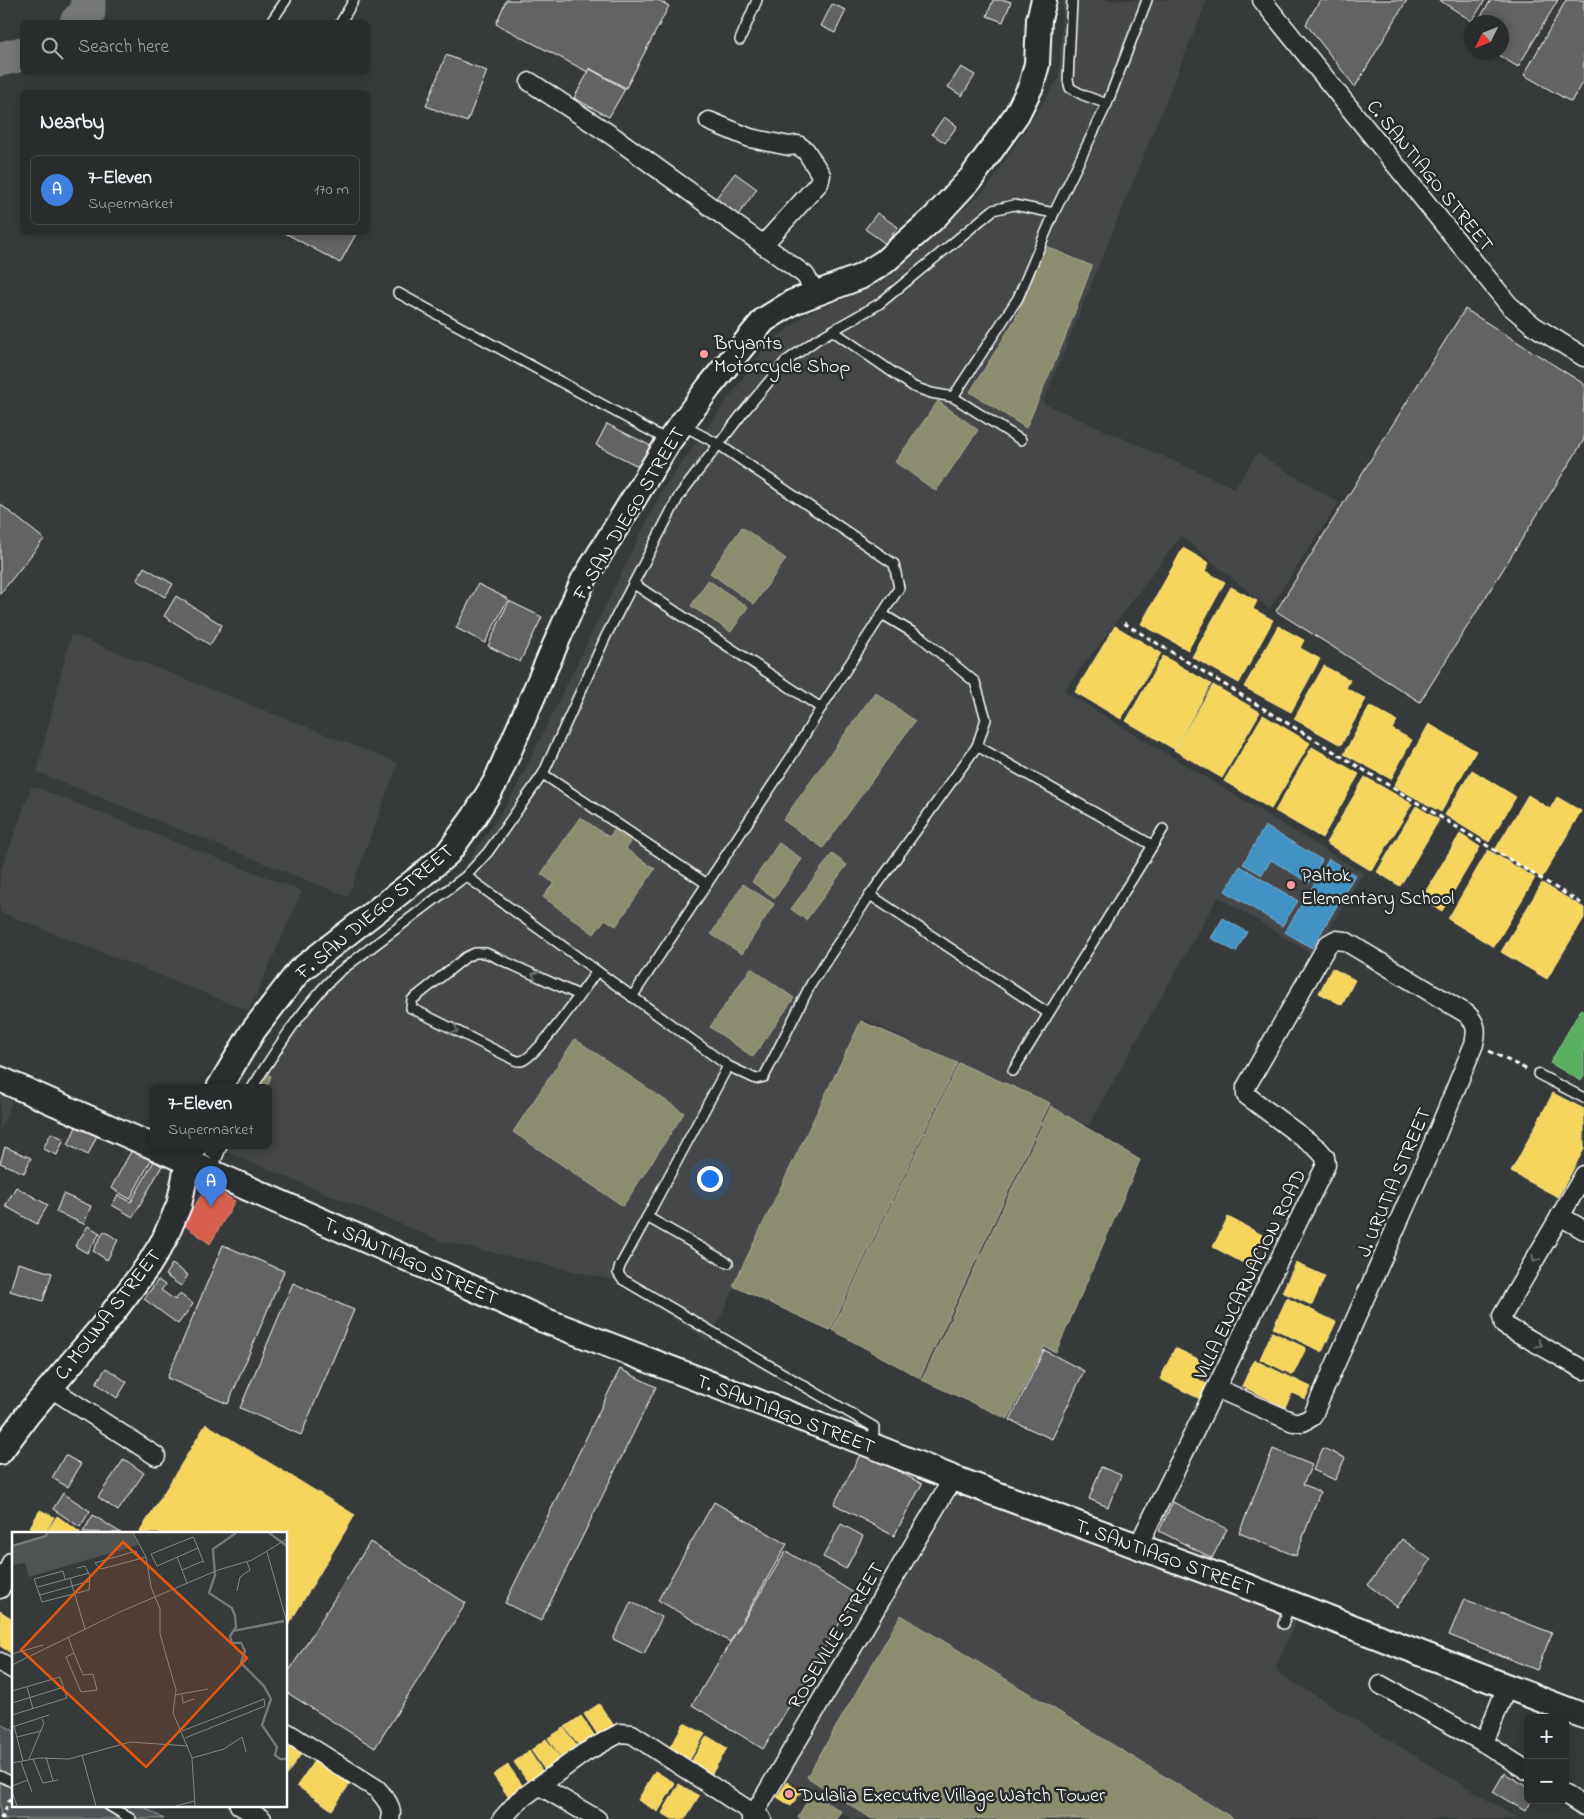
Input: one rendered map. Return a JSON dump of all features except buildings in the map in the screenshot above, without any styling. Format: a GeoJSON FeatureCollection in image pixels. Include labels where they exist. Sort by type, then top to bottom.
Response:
{"type":"FeatureCollection","features":[{"type":"Feature","properties":{"kind":"street","name":"F. SAN DIEGO STREET"},"geometry":{"type":"LineString","coordinates":[[221,1084],[253,1031],[299,971],[448,853],[474,817],[496,781],[583,581],[675,433],[698,401],[764,320],[793,302],[860,277],[884,262],[934,218],[972,177],[1017,114],[1031,86],[1037,64],[1039,19],[1044,0]]}},
{"type":"Feature","properties":{"kind":"street","name":"C. SANTIAGO STREET"},"geometry":{"type":"LineString","coordinates":[[1262,0],[1509,305],[1534,326],[1584,357]]}},
{"type":"Feature","properties":{"kind":"street"},"geometry":{"type":"LineString","coordinates":[[530,82],[614,137],[805,275],[817,294]]}},
{"type":"Feature","properties":{"kind":"street"},"geometry":{"type":"LineString","coordinates":[[709,121],[750,138],[789,146],[798,145],[806,151],[821,176],[819,183],[763,245]]}},
{"type":"Feature","properties":{"kind":"street","name":"J. URUTIA STREET"},"geometry":{"type":"LineString","coordinates":[[1216,1388],[1292,1422],[1302,1422],[1312,1417],[1430,1153],[1474,1044],[1477,1031],[1475,1022],[1467,1014],[1345,941],[1335,940],[1328,944]]}},
{"type":"Feature","properties":{"kind":"street","name":"VILLA ENCARNACION ROAD"},"geometry":{"type":"LineString","coordinates":[[1138,1546],[1326,1165],[1325,1157],[1318,1149],[1246,1095],[1246,1087],[1328,944]]}},
{"type":"Feature","properties":{"kind":"street","name":"T. SANTIAGO STREET"},"geometry":{"type":"LineString","coordinates":[[0,1079],[150,1138]]}},
{"type":"Feature","properties":{"kind":"street","name":"T. SANTIAGO STREET"},"geometry":{"type":"LineString","coordinates":[[178,1149],[191,1154],[211,1172],[541,1319],[953,1478],[1138,1546],[1287,1613],[1507,1686],[1584,1716]]}},
{"type":"Feature","properties":{"kind":"street","name":"C. MOLINA STREET"},"geometry":{"type":"LineString","coordinates":[[0,1452],[49,1387],[102,1327],[148,1266],[164,1240],[179,1205],[191,1154]]}},
{"type":"Feature","properties":{"kind":"street"},"geometry":{"type":"LineString","coordinates":[[1584,1175],[1502,1316],[1504,1325],[1584,1370]]}},
{"type":"Feature","properties":{"kind":"street"},"geometry":{"type":"LineString","coordinates":[[1560,1216],[1584,1230]]}},
{"type":"Feature","properties":{"kind":"street"},"geometry":{"type":"LineString","coordinates":[[49,1387],[156,1456]]}},
{"type":"Feature","properties":{"kind":"street","name":"ROSEVILLE STREET"},"geometry":{"type":"LineString","coordinates":[[756,1817],[953,1478]]}},
{"type":"Feature","properties":{"kind":"street"},"geometry":{"type":"LineString","coordinates":[[0,1589],[9,1559]]}},
{"type":"Feature","properties":{"kind":"street"},"geometry":{"type":"LineString","coordinates":[[0,1662],[12,1669]]}},
{"type":"Feature","properties":{"kind":"street"},"geometry":{"type":"LineString","coordinates":[[1381,1685],[1524,1769]]}},
{"type":"Feature","properties":{"kind":"street"},"geometry":{"type":"LineString","coordinates":[[1484,1744],[1507,1686]]}},
{"type":"Feature","properties":{"kind":"street"},"geometry":{"type":"LineString","coordinates":[[288,1733],[377,1789],[388,1801],[392,1814],[390,1819]]}},
{"type":"Feature","properties":{"kind":"street"},"geometry":{"type":"LineString","coordinates":[[502,1819],[518,1801],[584,1753],[620,1733],[632,1734],[756,1817]]}},
{"type":"Feature","properties":{"kind":"street"},"geometry":{"type":"LineString","coordinates":[[540,1786],[597,1819]]}},
{"type":"Feature","properties":{"kind":"street"},"geometry":{"type":"LineString","coordinates":[[1569,1797],[1584,1806]]}},
{"type":"Feature","properties":{"kind":"street"},"geometry":{"type":"LineString","coordinates":[[241,1806],[262,1819]]}},
{"type":"Feature","properties":{"kind":"lane"},"geometry":{"type":"LineString","coordinates":[[272,20],[286,0]]}},
{"type":"Feature","properties":{"kind":"lane"},"geometry":{"type":"LineString","coordinates":[[342,20],[354,0]]}},
{"type":"Feature","properties":{"kind":"lane"},"geometry":{"type":"LineString","coordinates":[[740,40],[757,0]]}},
{"type":"Feature","properties":{"kind":"lane"},"geometry":{"type":"LineString","coordinates":[[953,397],[1018,298],[1054,213],[1106,104],[1147,0]]}},
{"type":"Feature","properties":{"kind":"lane"},"geometry":{"type":"LineString","coordinates":[[1072,1],[1068,80],[1070,88],[1082,95],[1106,104]]}},
{"type":"Feature","properties":{"kind":"lane"},"geometry":{"type":"LineString","coordinates":[[255,1084],[323,987],[339,972],[466,876],[488,852],[543,774],[606,636],[679,496],[718,444],[785,362],[816,340],[879,304],[993,210],[1014,205],[1054,213]]}},
{"type":"Feature","properties":{"kind":"lane"},"geometry":{"type":"LineString","coordinates":[[398,293],[675,433],[718,444],[894,564],[899,588],[793,754],[632,997]]}},
{"type":"Feature","properties":{"kind":"lane"},"geometry":{"type":"LineString","coordinates":[[833,330],[914,387],[931,393],[953,397],[1021,440]]}},
{"type":"Feature","properties":{"kind":"lane"},"geometry":{"type":"LineString","coordinates":[[634,584],[821,708]]}},
{"type":"Feature","properties":{"kind":"lane"},"geometry":{"type":"LineString","coordinates":[[466,876],[728,1066],[756,1079],[764,1076],[811,984],[870,895],[977,746],[986,719],[975,682],[922,638],[882,614]]}},
{"type":"Feature","properties":{"kind":"lane"},"geometry":{"type":"LineString","coordinates":[[977,746],[1152,845]]}},
{"type":"Feature","properties":{"kind":"lane"},"geometry":{"type":"LineString","coordinates":[[543,774],[707,884]]}},
{"type":"Feature","properties":{"kind":"lane"},"geometry":{"type":"LineString","coordinates":[[1013,1071],[1163,829]]}},
{"type":"Feature","properties":{"kind":"lane"},"geometry":{"type":"LineString","coordinates":[[870,895],[1048,1013]]}},
{"type":"Feature","properties":{"kind":"lane"},"geometry":{"type":"LineString","coordinates":[[579,995],[486,953],[475,953],[466,957],[412,1000],[411,1008],[517,1061],[528,1058],[552,1031],[579,995],[596,971]]}},
{"type":"Feature","properties":{"kind":"lane"},"geometry":{"type":"LineString","coordinates":[[728,1066],[620,1266],[618,1273],[622,1279],[874,1427],[873,1446]]}},
{"type":"Feature","properties":{"kind":"lane"},"geometry":{"type":"LineString","coordinates":[[1538,1074],[1584,1098]]}},
{"type":"Feature","properties":{"kind":"lane"},"geometry":{"type":"LineString","coordinates":[[211,1172],[221,1149]]}},
{"type":"Feature","properties":{"kind":"lane"},"geometry":{"type":"LineString","coordinates":[[647,1217],[728,1263]]}},
{"type":"Feature","properties":{"kind":"lane"},"geometry":{"type":"LineString","coordinates":[[0,1776],[12,1782]]}},
{"type":"Feature","properties":{"kind":"lane"},"geometry":{"type":"LineString","coordinates":[[110,1806],[131,1819]]}},
{"type":"Feature","properties":{"kind":"path"},"geometry":{"type":"LineString","coordinates":[[1124,623],[1584,905]]}},
{"type":"Feature","properties":{"kind":"path"},"geometry":{"type":"LineString","coordinates":[[1474,1044],[1538,1074]]}},
{"type":"Feature","properties":{"kind":"path"},"geometry":{"type":"LineString","coordinates":[[2,1818],[12,1794]]}},
{"type":"Feature","properties":{"kind":"shaded area"},"geometry":{"type":"Polygon","coordinates":[[[1063,0],[1207,0],[1043,403],[1235,488],[1257,453],[1339,503],[1269,609],[1181,536],[1064,691],[1363,873],[1314,955],[1218,897],[1088,1126],[864,1019],[709,1341],[613,1280],[441,1241],[219,1149],[272,1149],[272,1084],[246,1084],[250,1076],[322,977],[463,869],[512,796],[662,490],[767,345],[806,314],[883,282],[988,187],[1059,78],[1063,0]]]}},
{"type":"Feature","properties":{"kind":"shaded area"},"geometry":{"type":"Polygon","coordinates":[[[71,634],[398,763],[348,897],[37,772],[71,634]]]}},
{"type":"Feature","properties":{"kind":"shaded area"},"geometry":{"type":"Polygon","coordinates":[[[32,786],[302,891],[249,1011],[0,912],[0,873],[32,786]]]}},
{"type":"Feature","properties":{"kind":"shaded area"},"geometry":{"type":"Polygon","coordinates":[[[0,1095],[12,1101],[0,1132],[0,1095]]]}},
{"type":"Feature","properties":{"kind":"shaded area"},"geometry":{"type":"Polygon","coordinates":[[[958,1490],[1298,1615],[1276,1667],[1280,1674],[1519,1819],[852,1819],[785,1778],[958,1490]]]}},
{"type":"Feature","properties":{"kind":"shaded area"},"geometry":{"type":"Polygon","coordinates":[[[0,1723],[12,1730],[12,1806],[143,1806],[164,1819],[0,1819],[0,1723]]]}},
{"type":"Feature","properties":{"kind":"waterway"},"geometry":{"type":"LineString","coordinates":[[79,20],[88,12],[88,0]]}},
{"type":"Feature","properties":{"kind":"waterway"},"geometry":{"type":"LineString","coordinates":[[0,59],[20,54]]}},
{"type":"Feature","properties":{"kind":"place","name":"Bryants Motorcycle Shop"},"geometry":{"type":"Point","coordinates":[704,354]}},
{"type":"Feature","properties":{"kind":"place","name":"Paltok Elementary School"},"geometry":{"type":"Point","coordinates":[1291,885]}},
{"type":"Feature","properties":{"kind":"place","name":"7-Eleven"},"geometry":{"type":"Point","coordinates":[211,1207]}},
{"type":"Feature","properties":{"kind":"place","name":"Dulalia Executive Village Watch Tower"},"geometry":{"type":"Point","coordinates":[789,1794]}}]}
